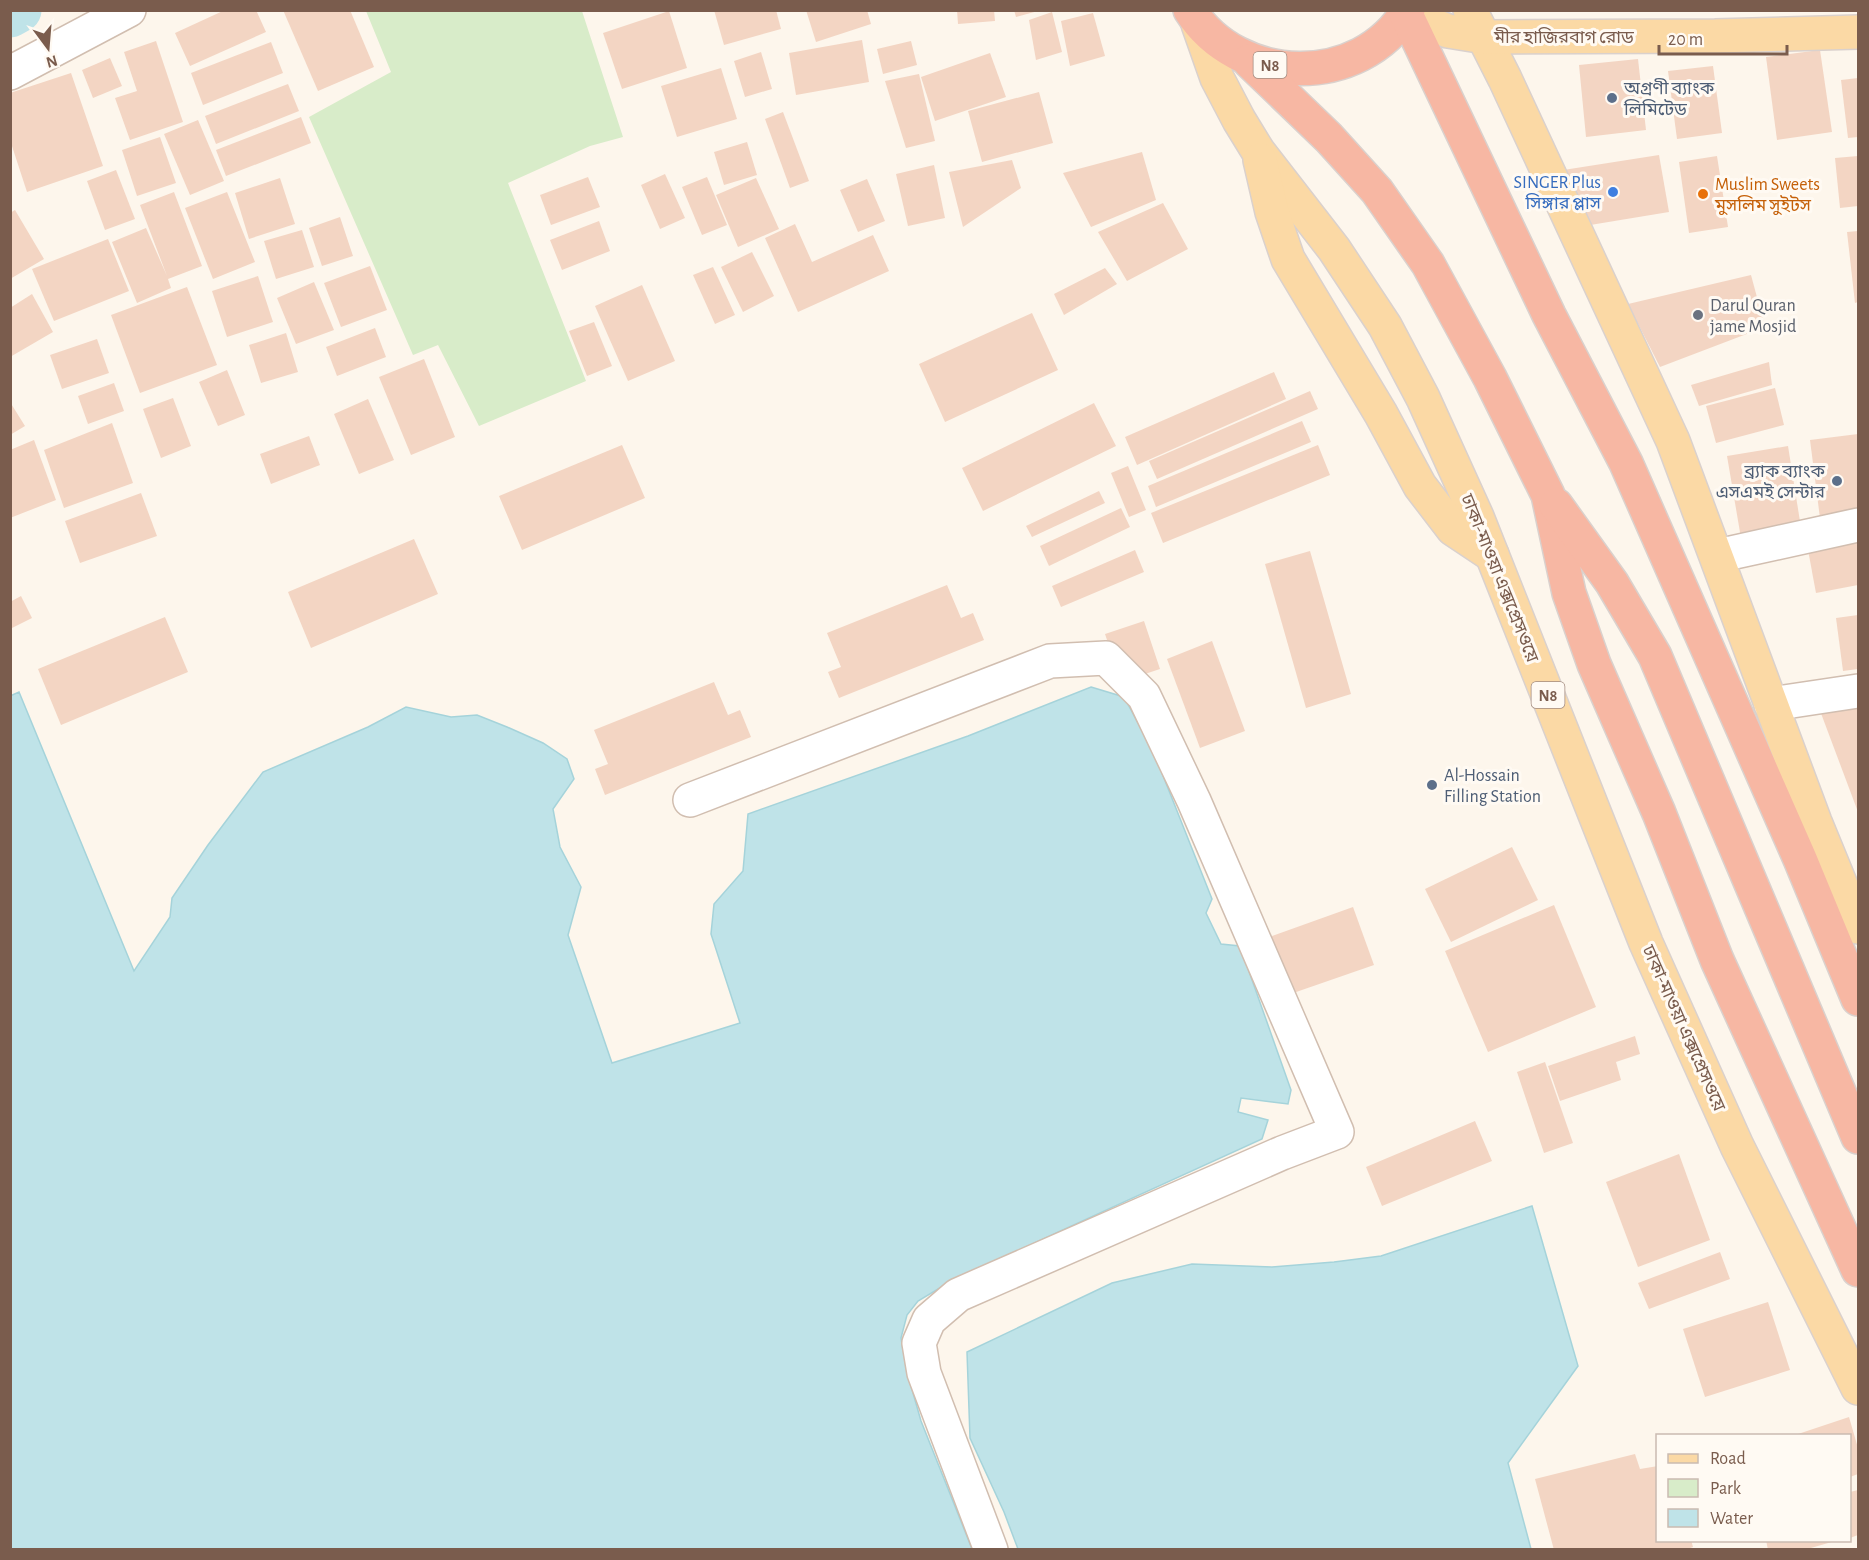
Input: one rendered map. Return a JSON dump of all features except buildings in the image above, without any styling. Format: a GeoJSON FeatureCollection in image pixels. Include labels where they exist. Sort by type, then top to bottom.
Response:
{"type":"FeatureCollection","features":[{"type":"Feature","properties":{"kind":"highway","name":"ঢাকা-মাওয়া এক্সপ্রেসওয়ে"},"geometry":{"type":"LineString","coordinates":[[1194,17],[1221,45],[1249,61],[1293,70],[1319,69],[1344,62],[1367,50],[1388,34],[1407,12]]}},
{"type":"Feature","properties":{"kind":"highway"},"geometry":{"type":"LineString","coordinates":[[1407,12],[1549,315],[1626,463],[1800,859],[1858,999]]}},
{"type":"Feature","properties":{"kind":"highway"},"geometry":{"type":"LineString","coordinates":[[1249,61],[1329,138],[1377,191],[1428,264],[1490,378],[1548,495],[1612,583],[1655,656],[1858,1137]]}},
{"type":"Feature","properties":{"kind":"highway"},"geometry":{"type":"LineString","coordinates":[[1548,495],[1569,593],[1594,664],[1659,813],[1717,960],[1858,1270]]}},
{"type":"Feature","properties":{"kind":"main road","name":"মীর হাজিরবাগ রোড"},"geometry":{"type":"LineString","coordinates":[[1407,12],[1448,31],[1477,24],[1715,36],[1858,32]]}},
{"type":"Feature","properties":{"kind":"main road","name":"ঢাকা-মাওয়া এক্সপ্রেসওয়ে"},"geometry":{"type":"LineString","coordinates":[[1194,17],[1217,78],[1258,151],[1334,249],[1385,326],[1423,398],[1492,555],[1646,943],[1737,1146],[1858,1388]]}},
{"type":"Feature","properties":{"kind":"main road"},"geometry":{"type":"LineString","coordinates":[[1477,24],[1673,441],[1815,822],[1855,908]]}},
{"type":"Feature","properties":{"kind":"main road"},"geometry":{"type":"LineString","coordinates":[[1258,151],[1272,212],[1288,259],[1311,299],[1381,414],[1420,486],[1453,529],[1492,555]]}},
{"type":"Feature","properties":{"kind":"street"},"geometry":{"type":"LineString","coordinates":[[10,73],[129,10]]}},
{"type":"Feature","properties":{"kind":"street"},"geometry":{"type":"LineString","coordinates":[[1717,556],[1858,525]]}},
{"type":"Feature","properties":{"kind":"street"},"geometry":{"type":"LineString","coordinates":[[690,800],[1050,661],[1106,658],[1144,696],[1194,801],[1337,1132],[1282,1153],[958,1295],[929,1320],[919,1342],[924,1373],[991,1550]]}},
{"type":"Feature","properties":{"kind":"street"},"geometry":{"type":"LineString","coordinates":[[1771,704],[1858,691]]}},
{"type":"Feature","properties":{"kind":"green space"},"geometry":{"type":"Polygon","coordinates":[[[366,11],[582,11],[623,137],[590,146],[508,183],[586,381],[479,426],[438,345],[413,355],[309,117],[391,72],[366,11]]]}},
{"type":"Feature","properties":{"kind":"water"},"geometry":{"type":"Polygon","coordinates":[[[1091,687],[1124,697],[1154,753],[1212,899],[1206,913],[1221,944],[1240,946],[1291,1090],[1288,1104],[1241,1098],[1238,1112],[1268,1120],[1262,1139],[953,1280],[918,1301],[907,1315],[901,1338],[907,1372],[921,1421],[972,1549],[11,1549],[10,696],[19,692],[134,971],[170,917],[172,898],[208,845],[263,772],[368,727],[406,707],[451,717],[477,715],[543,743],[567,759],[574,779],[553,809],[560,847],[581,887],[568,935],[612,1063],[740,1023],[711,934],[714,904],[743,871],[748,814],[968,736],[1091,687]]]}},
{"type":"Feature","properties":{"kind":"water"},"geometry":{"type":"Polygon","coordinates":[[[1532,1206],[1578,1366],[1508,1463],[1531,1549],[1018,1549],[1004,1512],[970,1438],[967,1352],[1112,1283],[1192,1264],[1272,1267],[1381,1256],[1532,1206]]]}},
{"type":"Feature","properties":{"kind":"waterway"},"geometry":{"type":"LineString","coordinates":[[10,15],[19,10]]}},
{"type":"Feature","properties":{"kind":"place","name":"অগ্রণী ব্যাংক লিমিটেড"},"geometry":{"type":"Point","coordinates":[1612,98]}},
{"type":"Feature","properties":{"kind":"place","name":"SINGER Plus সিঙ্গার প্লাস"},"geometry":{"type":"Point","coordinates":[1613,192]}},
{"type":"Feature","properties":{"kind":"place","name":"Muslim Sweets মুসলিম সুইটস"},"geometry":{"type":"Point","coordinates":[1703,194]}},
{"type":"Feature","properties":{"kind":"place","name":"Darul Quran jame Mosjid"},"geometry":{"type":"Point","coordinates":[1698,315]}},
{"type":"Feature","properties":{"kind":"place","name":"ব্র্যাক ব্যাংক এসএমই সেন্টার"},"geometry":{"type":"Point","coordinates":[1837,481]}},
{"type":"Feature","properties":{"kind":"place","name":"Al-Hossain Filling Station"},"geometry":{"type":"Point","coordinates":[1432,785]}}]}
